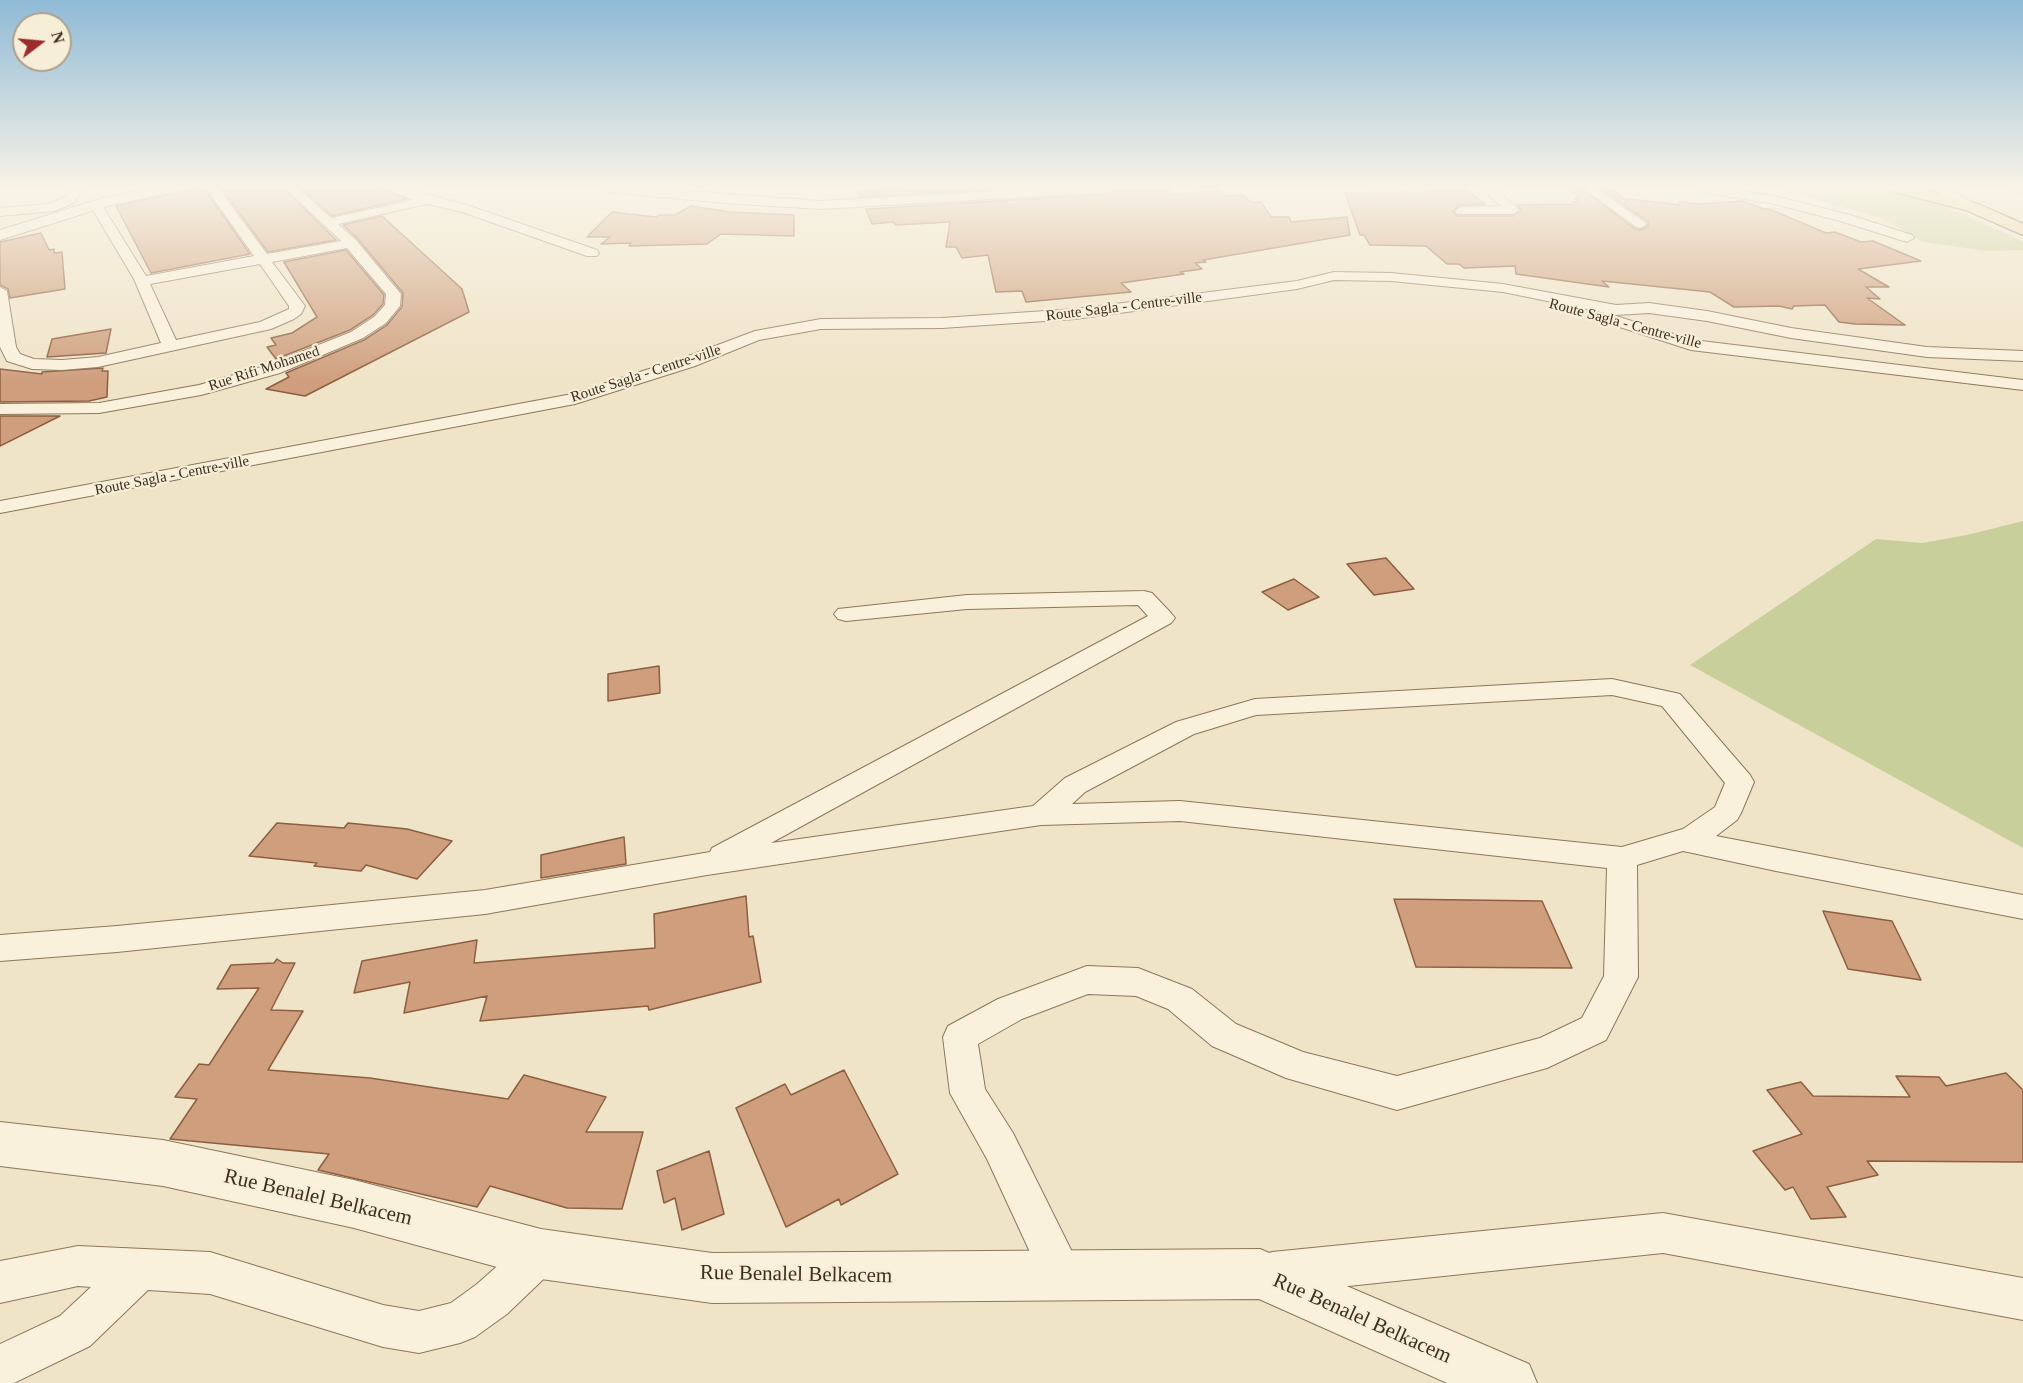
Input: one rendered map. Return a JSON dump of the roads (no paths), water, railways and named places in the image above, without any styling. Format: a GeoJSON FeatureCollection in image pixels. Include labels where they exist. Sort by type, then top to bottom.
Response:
{"type":"FeatureCollection","features":[{"type":"Feature","properties":{"kind":"street"},"geometry":{"type":"LineString","coordinates":[[125,253],[142,281],[171,347]]}},
{"type":"Feature","properties":{"kind":"street"},"geometry":{"type":"LineString","coordinates":[[0,291],[8,347],[13,357],[32,364],[62,365],[98,362],[265,326],[279,322],[296,311],[297,306],[259,253]]}},
{"type":"Feature","properties":{"kind":"street"},"geometry":{"type":"LineString","coordinates":[[142,281],[302,253]]}},
{"type":"Feature","properties":{"kind":"street","name":"Rue Rifi Mohamed"},"geometry":{"type":"LineString","coordinates":[[0,409],[99,408],[201,390],[274,369],[357,335],[380,320],[392,306],[394,294],[359,253]]}},
{"type":"Feature","properties":{"kind":"street","name":"Route Sagla - Centre-ville"},"geometry":{"type":"LineString","coordinates":[[0,507],[575,399],[689,362],[755,336],[821,324],[942,323],[1075,314],[1297,285],[1446,290],[1525,298],[1611,314],[1691,345],[2023,385]]}},
{"type":"Feature","properties":{"kind":"street"},"geometry":{"type":"LineString","coordinates":[[1611,314],[1649,308],[1707,315],[1791,333],[1927,352],[2023,356]]}},
{"type":"Feature","properties":{"kind":"street"},"geometry":{"type":"LineString","coordinates":[[707,864],[1163,618],[1144,598],[967,602],[846,614]]}},
{"type":"Feature","properties":{"kind":"street"},"geometry":{"type":"LineString","coordinates":[[0,948],[129,938],[485,902],[707,864],[1041,815],[1180,811],[1622,858],[1693,837],[1727,813],[1740,782],[1671,700],[1612,687],[1255,707],[1185,728],[1075,785],[1041,815]]}},
{"type":"Feature","properties":{"kind":"street"},"geometry":{"type":"LineString","coordinates":[[1684,840],[2023,907]]}},
{"type":"Feature","properties":{"kind":"street"},"geometry":{"type":"LineString","coordinates":[[1063,1276],[1000,1146],[968,1093],[960,1037],[1010,1010],[1087,980],[1138,982],[1180,999],[1224,1035],[1299,1067],[1397,1093],[1548,1052],[1594,1029],[1621,977],[1622,858]]}},
{"type":"Feature","properties":{"kind":"street","name":"Rue Benalel Belkacem"},"geometry":{"type":"LineString","coordinates":[[0,1144],[164,1163],[354,1204],[541,1254],[712,1278],[1260,1274],[1510,1383]]}},
{"type":"Feature","properties":{"kind":"street"},"geometry":{"type":"LineString","coordinates":[[1260,1274],[1663,1233],[2023,1299]]}},
{"type":"Feature","properties":{"kind":"street"},"geometry":{"type":"LineString","coordinates":[[0,1282],[78,1266],[210,1273],[383,1326],[419,1332],[460,1322],[492,1299],[541,1254]]}},
{"type":"Feature","properties":{"kind":"street"},"geometry":{"type":"LineString","coordinates":[[0,1367],[75,1331],[141,1268]]}}]}
